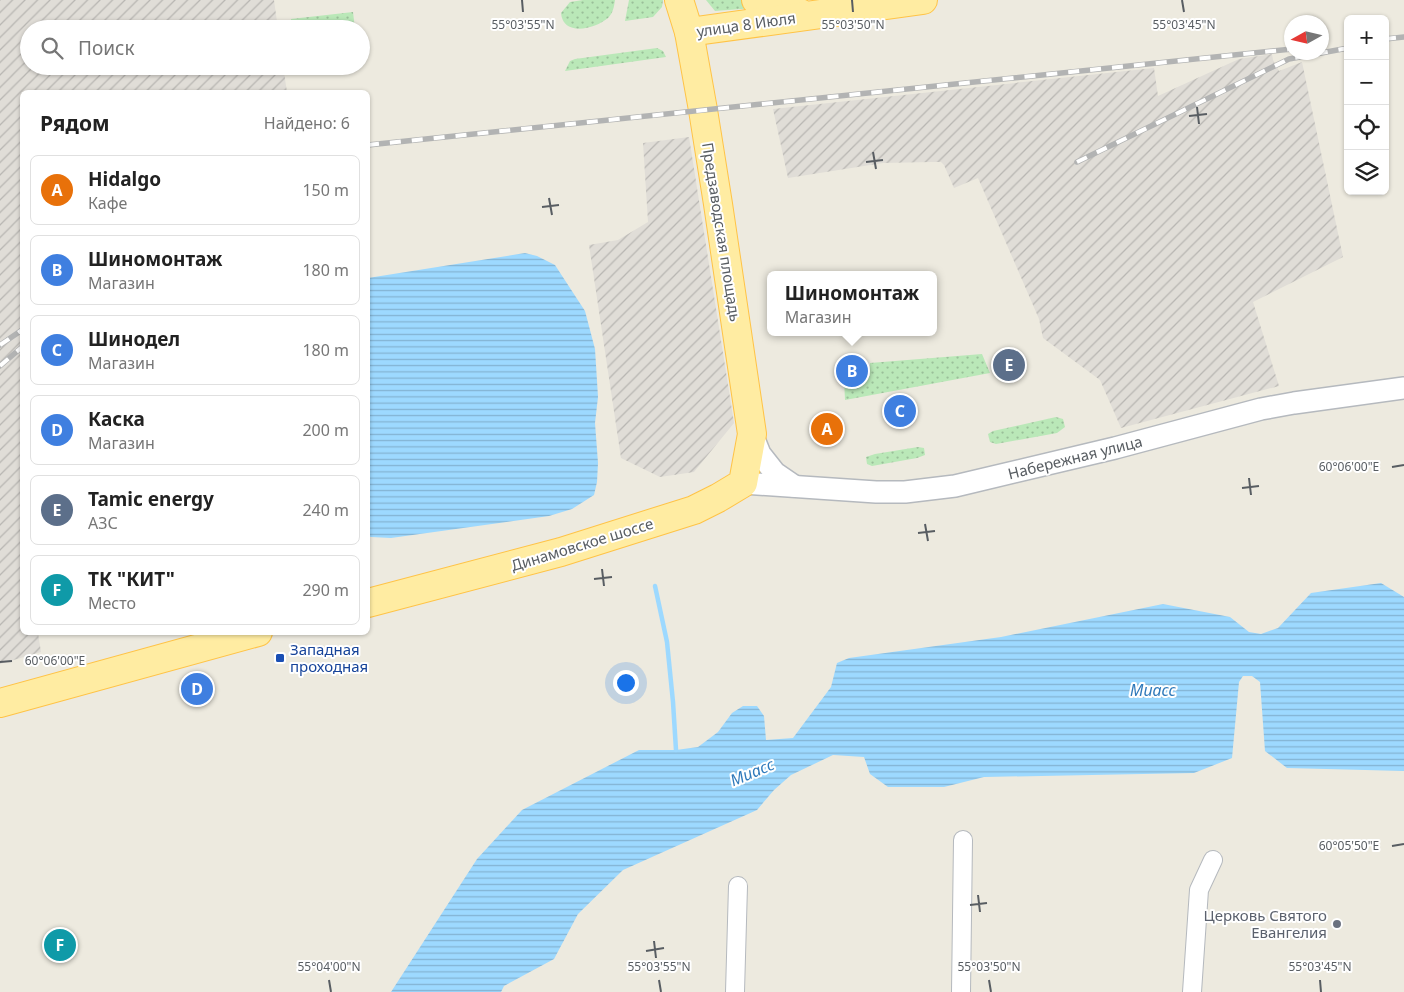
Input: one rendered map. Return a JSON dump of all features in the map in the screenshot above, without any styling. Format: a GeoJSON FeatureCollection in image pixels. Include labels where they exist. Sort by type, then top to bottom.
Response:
{"type":"FeatureCollection","features":[{"type":"Feature","properties":{"kind":"main road","name":"Предзаводская площадь"},"geometry":{"type":"LineString","coordinates":[[679,0],[689,32],[718,204],[752,434]]}},
{"type":"Feature","properties":{"kind":"main road","name":"Предзаводская площадь"},"geometry":{"type":"LineString","coordinates":[[689,32],[692,0]]}},
{"type":"Feature","properties":{"kind":"main road"},"geometry":{"type":"LineString","coordinates":[[756,0],[808,15]]}},
{"type":"Feature","properties":{"kind":"main road","name":"улица 8 Июля"},"geometry":{"type":"LineString","coordinates":[[689,32],[923,0]]}},
{"type":"Feature","properties":{"kind":"main road"},"geometry":{"type":"LineString","coordinates":[[743,483],[752,434]]}},
{"type":"Feature","properties":{"kind":"main road","name":"Динамовское шоссе"},"geometry":{"type":"LineString","coordinates":[[370,602],[561,552],[694,510],[743,483]]}},
{"type":"Feature","properties":{"kind":"main road"},"geometry":{"type":"LineString","coordinates":[[0,703],[247,635]]}},
{"type":"Feature","properties":{"kind":"street","name":"Набережная улица"},"geometry":{"type":"LineString","coordinates":[[743,483],[876,492],[905,492],[954,486],[1115,448],[1261,409],[1404,388]]}},
{"type":"Feature","properties":{"kind":"street"},"geometry":{"type":"LineString","coordinates":[[752,434],[760,454],[775,473],[794,486]]}},
{"type":"Feature","properties":{"kind":"street"},"geometry":{"type":"LineString","coordinates":[[960,992],[963,840]]}},
{"type":"Feature","properties":{"kind":"street"},"geometry":{"type":"LineString","coordinates":[[1192,992],[1200,890],[1213,860]]}},
{"type":"Feature","properties":{"kind":"street"},"geometry":{"type":"LineString","coordinates":[[735,992],[738,886]]}},
{"type":"Feature","properties":{"kind":"shaded area"},"geometry":{"type":"Polygon","coordinates":[[[0,0],[274,0],[277,20],[20,20],[20,75],[284,75],[287,90],[20,90],[20,635],[38,635],[41,652],[0,664],[0,0]]]}},
{"type":"Feature","properties":{"kind":"shaded area"},"geometry":{"type":"Polygon","coordinates":[[[1272,54],[1279,71],[1302,62],[1343,257],[1253,302],[1279,386],[1121,428],[1100,380],[1043,338],[1039,319],[978,178],[954,188],[944,165],[941,162],[932,162],[883,163],[788,178],[773,109],[1154,68],[1158,96],[1239,59],[1272,54]]]}},
{"type":"Feature","properties":{"kind":"shaded area"},"geometry":{"type":"Polygon","coordinates":[[[689,137],[734,423],[694,472],[660,477],[621,458],[589,245],[618,240],[648,222],[643,143],[689,137]]]}},
{"type":"Feature","properties":{"kind":"green space"},"geometry":{"type":"Polygon","coordinates":[[[615,0],[611,14],[602,22],[588,28],[573,28],[563,21],[561,13],[570,2],[615,0]]]}},
{"type":"Feature","properties":{"kind":"green space"},"geometry":{"type":"Polygon","coordinates":[[[629,0],[663,0],[662,7],[653,17],[625,21],[629,0]]]}},
{"type":"Feature","properties":{"kind":"green space"},"geometry":{"type":"Polygon","coordinates":[[[706,0],[743,0],[767,7],[715,11],[706,0]]]}},
{"type":"Feature","properties":{"kind":"green space"},"geometry":{"type":"Polygon","coordinates":[[[353,12],[354,20],[291,20],[353,12]]]}},
{"type":"Feature","properties":{"kind":"green space"},"geometry":{"type":"Polygon","coordinates":[[[657,48],[663,51],[666,57],[565,71],[570,61],[575,59],[657,48]]]}},
{"type":"Feature","properties":{"kind":"green space"},"geometry":{"type":"Polygon","coordinates":[[[982,354],[990,373],[845,400],[844,379],[870,376],[870,363],[982,354]]]}},
{"type":"Feature","properties":{"kind":"green space"},"geometry":{"type":"Polygon","coordinates":[[[1056,417],[1063,419],[1065,427],[1057,433],[996,444],[990,442],[988,434],[993,431],[1056,417]]]}},
{"type":"Feature","properties":{"kind":"green space"},"geometry":{"type":"Polygon","coordinates":[[[918,447],[924,448],[925,455],[872,466],[867,464],[866,457],[875,454],[918,447]]]}},
{"type":"Feature","properties":{"kind":"water"},"geometry":{"type":"Polygon","coordinates":[[[525,253],[537,256],[555,265],[585,311],[595,349],[598,397],[595,423],[598,463],[594,495],[572,509],[549,516],[391,538],[370,537],[370,278],[525,253]]]}},
{"type":"Feature","properties":{"kind":"water","name":"Миасс"},"geometry":{"type":"Polygon","coordinates":[[[1381,583],[1404,597],[1404,771],[1287,768],[1265,751],[1260,682],[1252,676],[1243,676],[1239,682],[1232,758],[1194,773],[984,777],[944,787],[888,787],[870,774],[864,757],[833,755],[791,775],[774,790],[757,810],[623,870],[578,914],[554,959],[504,986],[501,992],[391,992],[477,859],[522,810],[639,750],[676,750],[698,747],[718,732],[732,713],[743,706],[757,706],[764,716],[766,740],[793,738],[831,687],[837,663],[849,658],[1001,637],[1163,604],[1230,617],[1249,632],[1261,634],[1278,628],[1311,593],[1381,583]]]}},
{"type":"Feature","properties":{"kind":"waterway"},"geometry":{"type":"LineString","coordinates":[[655,586],[667,642],[676,750]]}},
{"type":"Feature","properties":{"kind":"railway"},"geometry":{"type":"LineString","coordinates":[[1389,39],[1404,37]]}},
{"type":"Feature","properties":{"kind":"railway"},"geometry":{"type":"LineString","coordinates":[[1077,162],[1289,59],[1344,49]]}},
{"type":"Feature","properties":{"kind":"railway"},"geometry":{"type":"LineString","coordinates":[[370,145],[1284,50]]}},
{"type":"Feature","properties":{"kind":"railway"},"geometry":{"type":"LineString","coordinates":[[0,345],[20,331]]}},
{"type":"Feature","properties":{"kind":"railway"},"geometry":{"type":"LineString","coordinates":[[0,366],[20,349]]}},
{"type":"Feature","properties":{"kind":"place","name":"Tamic energy"},"geometry":{"type":"Point","coordinates":[1009,365]}},
{"type":"Feature","properties":{"kind":"place","name":"Шиномонтаж"},"geometry":{"type":"Point","coordinates":[852,371]}},
{"type":"Feature","properties":{"kind":"place","name":"Шинодел"},"geometry":{"type":"Point","coordinates":[900,411]}},
{"type":"Feature","properties":{"kind":"place","name":"Hidalgo"},"geometry":{"type":"Point","coordinates":[827,429]}},
{"type":"Feature","properties":{"kind":"place","name":"Западная проходная"},"geometry":{"type":"Point","coordinates":[280,658]}},
{"type":"Feature","properties":{"kind":"place","name":"Каска"},"geometry":{"type":"Point","coordinates":[197,689]}},
{"type":"Feature","properties":{"kind":"place","name":"Церковь Святого Евангелия"},"geometry":{"type":"Point","coordinates":[1337,924]}},
{"type":"Feature","properties":{"kind":"place","name":"ТК \"КИТ\""},"geometry":{"type":"Point","coordinates":[60,945]}}]}
